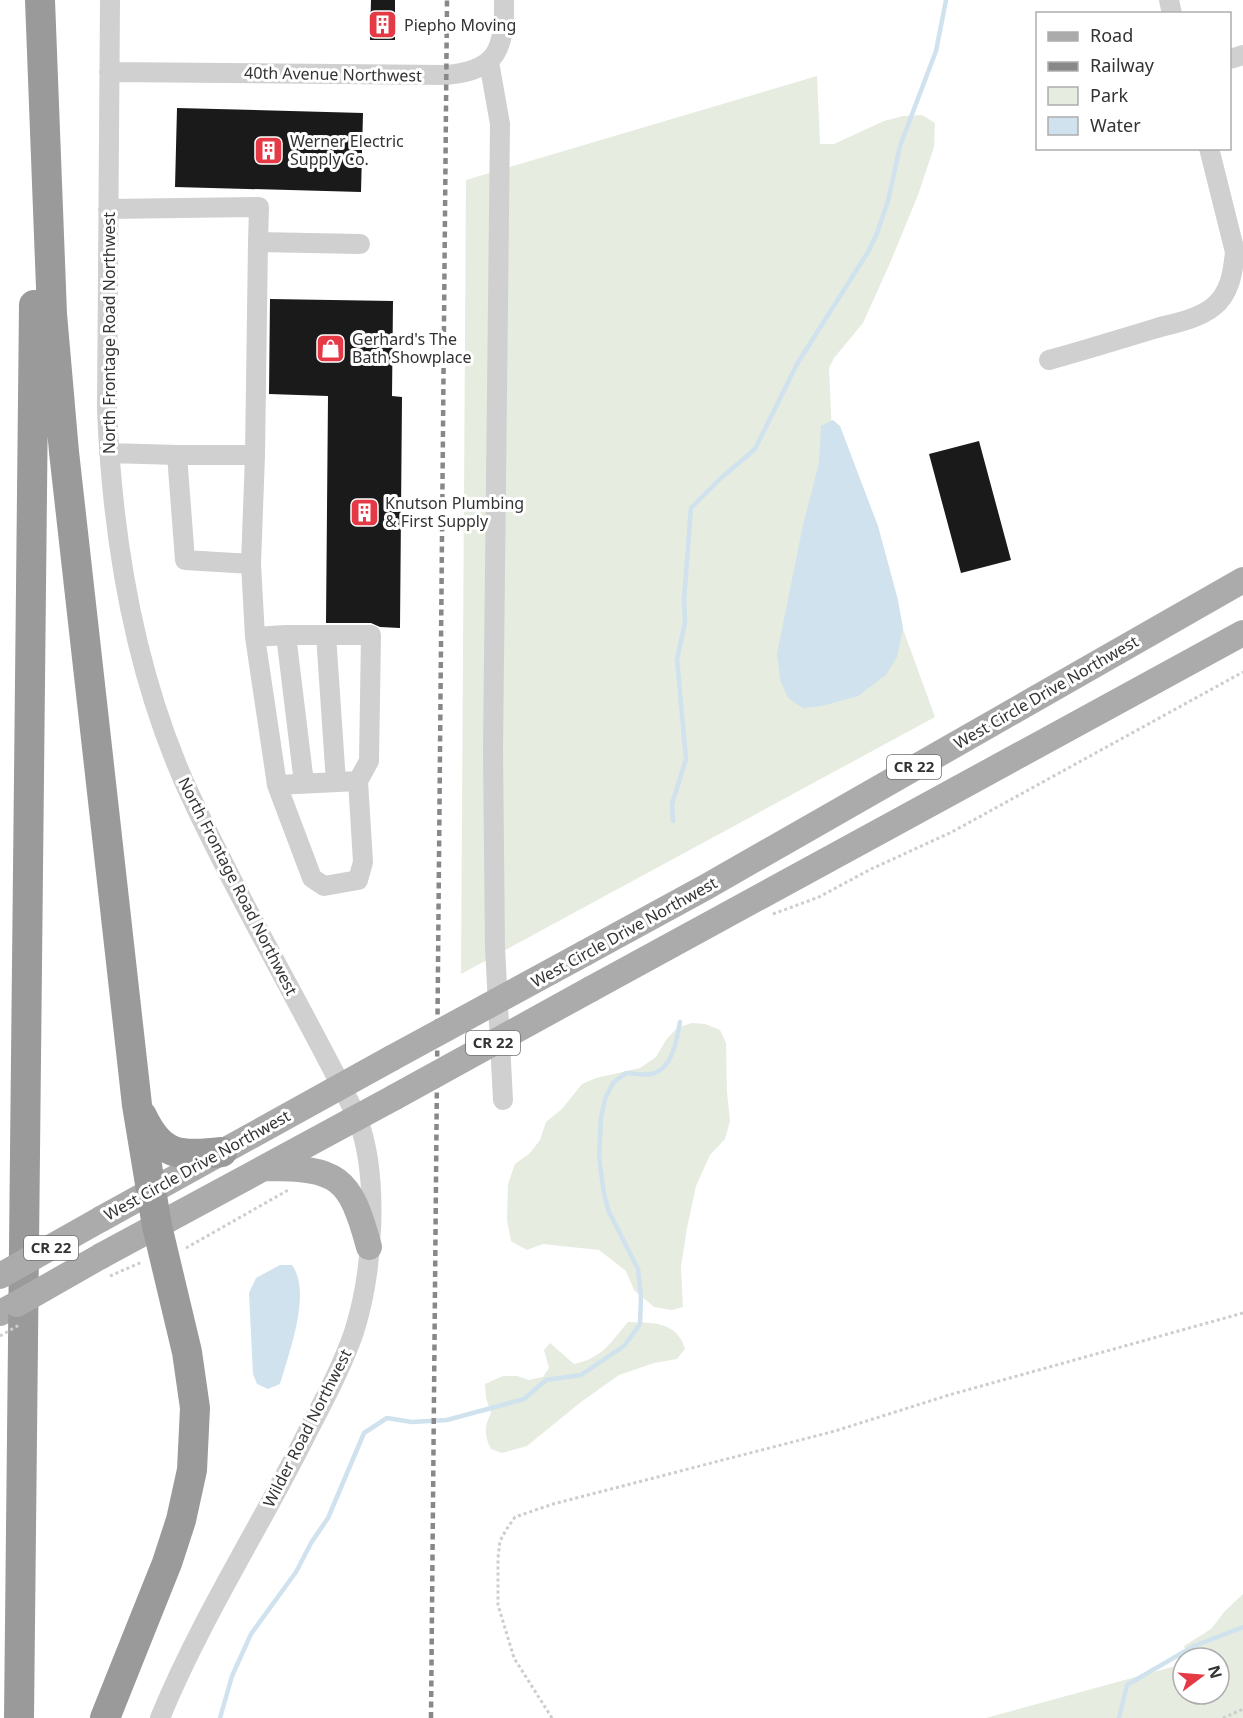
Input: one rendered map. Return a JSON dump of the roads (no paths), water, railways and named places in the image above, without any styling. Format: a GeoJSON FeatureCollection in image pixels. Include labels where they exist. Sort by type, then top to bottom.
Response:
{"type":"FeatureCollection","features":[{"type":"Feature","properties":{"kind":"highway"},"geometry":{"type":"LineString","coordinates":[[38,0],[56,366],[137,1105],[157,1226],[187,1352],[193,1391],[195,1427],[192,1470],[181,1520],[170,1555],[105,1718]]}},
{"type":"Feature","properties":{"kind":"highway"},"geometry":{"type":"LineString","coordinates":[[19,1718],[38,0]]}},
{"type":"Feature","properties":{"kind":"highway"},"geometry":{"type":"LineString","coordinates":[[137,1105],[151,1134],[165,1148],[187,1154],[222,1152]]}},
{"type":"Feature","properties":{"kind":"main road","name":"West Circle Drive Northwest"},"geometry":{"type":"LineString","coordinates":[[0,1276],[341,1085],[706,887],[1243,580]]}},
{"type":"Feature","properties":{"kind":"main road","name":"West Circle Drive Northwest"},"geometry":{"type":"LineString","coordinates":[[0,1313],[101,1269],[157,1226],[1243,633]]}},
{"type":"Feature","properties":{"kind":"main road"},"geometry":{"type":"LineString","coordinates":[[262,1168],[310,1170],[331,1177],[342,1185],[356,1204],[369,1247]]}},
{"type":"Feature","properties":{"kind":"street","name":"North Frontage Road Northwest"},"geometry":{"type":"LineString","coordinates":[[110,0],[106,376],[109,453],[118,538],[128,598],[166,738],[202,821],[341,1085]]}},
{"type":"Feature","properties":{"kind":"street"},"geometry":{"type":"LineString","coordinates":[[503,1100],[495,947],[493,750],[500,124],[489,62],[502,38],[504,0]]}},
{"type":"Feature","properties":{"kind":"street","name":"40th Avenue Northwest"},"geometry":{"type":"LineString","coordinates":[[109,72],[446,75],[467,73],[489,62]]}},
{"type":"Feature","properties":{"kind":"street"},"geometry":{"type":"LineString","coordinates":[[1049,360],[1189,319],[1214,307],[1223,297],[1239,262],[1210,150]]}},
{"type":"Feature","properties":{"kind":"street"},"geometry":{"type":"LineString","coordinates":[[108,209],[259,207],[251,564],[255,637],[277,785],[312,878],[324,886],[358,880],[363,862],[358,781],[369,761],[371,635],[286,634],[255,637]]}},
{"type":"Feature","properties":{"kind":"street"},"geometry":{"type":"LineString","coordinates":[[258,242],[360,244]]}},
{"type":"Feature","properties":{"kind":"street"},"geometry":{"type":"LineString","coordinates":[[109,453],[255,455]]}},
{"type":"Feature","properties":{"kind":"street"},"geometry":{"type":"LineString","coordinates":[[177,455],[185,560],[251,564]]}},
{"type":"Feature","properties":{"kind":"street"},"geometry":{"type":"LineString","coordinates":[[286,634],[304,783]]}},
{"type":"Feature","properties":{"kind":"street"},"geometry":{"type":"LineString","coordinates":[[326,635],[336,782]]}},
{"type":"Feature","properties":{"kind":"street"},"geometry":{"type":"LineString","coordinates":[[277,785],[358,781]]}},
{"type":"Feature","properties":{"kind":"street","name":"Wilder Road Northwest"},"geometry":{"type":"LineString","coordinates":[[160,1718],[201,1628],[287,1472],[349,1346],[366,1281],[370,1170],[364,1136],[341,1085]]}},
{"type":"Feature","properties":{"kind":"water"},"geometry":{"type":"Polygon","coordinates":[[[833,420],[840,426],[878,526],[898,600],[903,628],[897,657],[886,675],[858,696],[822,706],[803,708],[788,698],[780,680],[777,654],[803,525],[819,463],[821,426],[833,420]]]}},
{"type":"Feature","properties":{"kind":"water"},"geometry":{"type":"Polygon","coordinates":[[[280,1265],[292,1265],[298,1277],[299,1306],[293,1340],[280,1384],[268,1389],[257,1384],[253,1374],[249,1293],[256,1278],[280,1265]]]}},
{"type":"Feature","properties":{"kind":"waterway"},"geometry":{"type":"LineString","coordinates":[[673,821],[672,804],[686,759],[677,659],[685,623],[684,600],[691,508],[755,449],[797,364],[868,252],[888,201],[900,146],[936,51],[946,0]]}},
{"type":"Feature","properties":{"kind":"waterway"},"geometry":{"type":"LineString","coordinates":[[220,1718],[232,1676],[251,1634],[296,1572],[311,1543],[328,1518],[364,1433],[387,1418],[412,1422],[447,1420],[524,1399],[546,1380],[581,1375],[624,1346],[640,1324],[641,1297],[638,1269],[609,1212],[604,1194],[599,1157],[601,1118],[605,1099],[613,1083],[626,1073],[648,1075],[658,1071],[669,1061],[680,1022]]}},
{"type":"Feature","properties":{"kind":"waterway"},"geometry":{"type":"LineString","coordinates":[[1119,1718],[1127,1685],[1194,1646],[1243,1627]]}},
{"type":"Feature","properties":{"kind":"railway"},"geometry":{"type":"LineString","coordinates":[[431,1718],[447,0]]}},
{"type":"Feature","properties":{"kind":"place","name":"Piepho Moving"},"geometry":{"type":"Point","coordinates":[383,25]}},
{"type":"Feature","properties":{"kind":"place","name":"Werner Electric Supply Co."},"geometry":{"type":"Point","coordinates":[269,150]}},
{"type":"Feature","properties":{"kind":"place","name":"Gerhard's The Bath Showplace"},"geometry":{"type":"Point","coordinates":[331,348]}},
{"type":"Feature","properties":{"kind":"place","name":"Knutson Plumbing & First Supply"},"geometry":{"type":"Point","coordinates":[364,512]}}]}
